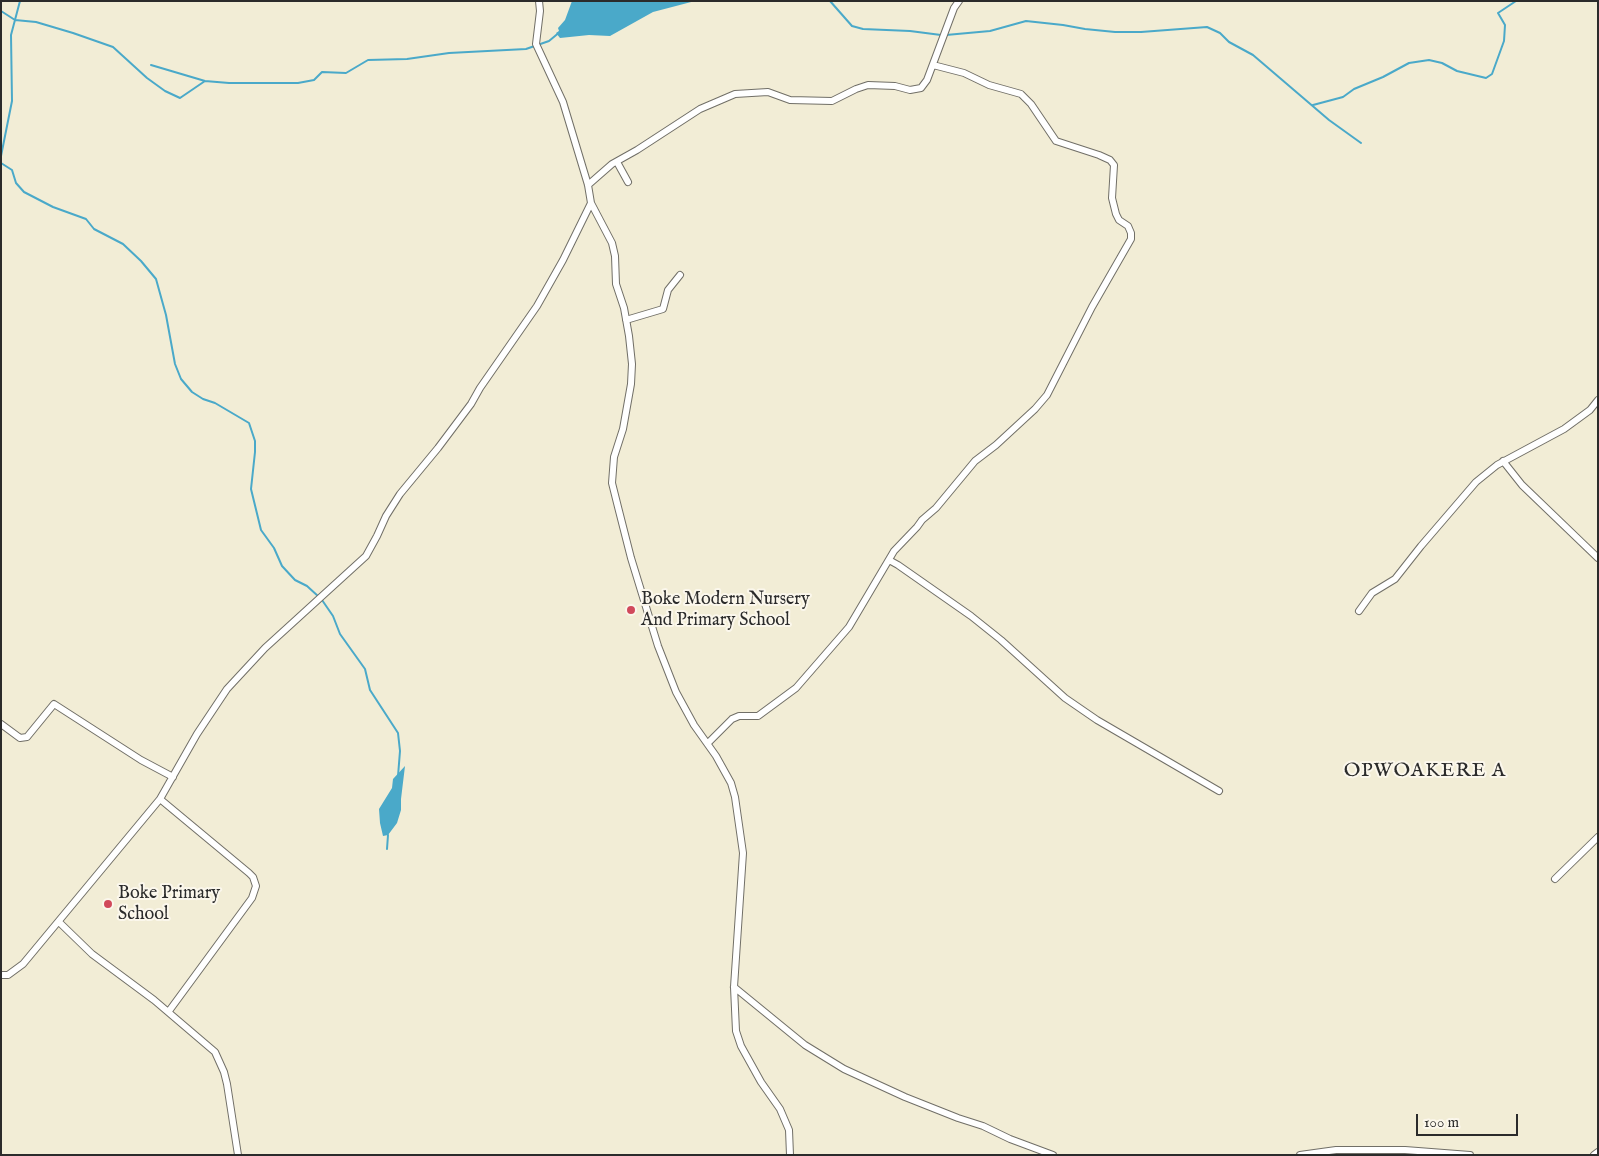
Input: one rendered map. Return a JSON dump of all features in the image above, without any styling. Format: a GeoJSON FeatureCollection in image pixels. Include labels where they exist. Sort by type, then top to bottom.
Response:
{"type":"FeatureCollection","features":[{"type":"Feature","properties":{"kind":"street"},"geometry":{"type":"LineString","coordinates":[[539,1],[540,11],[536,44],[563,102],[592,203],[612,243],[615,256],[616,284],[626,320],[632,364],[631,384],[614,457],[612,483],[631,558],[658,646],[676,692],[694,725],[708,743],[731,783],[735,797],[743,853],[734,987],[736,1031],[741,1046],[761,1082],[780,1109],[789,1130],[790,1155]]}},
{"type":"Feature","properties":{"kind":"street"},"geometry":{"type":"LineString","coordinates":[[588,185],[603,170],[700,109],[735,94],[768,92],[790,100],[832,102],[856,89],[868,85],[895,86],[916,90],[927,80],[954,8],[959,1]]}},
{"type":"Feature","properties":{"kind":"street"},"geometry":{"type":"LineString","coordinates":[[708,743],[732,719],[740,716],[758,716],[796,688],[849,627],[894,551],[922,520],[936,508],[975,461],[996,446],[1047,395],[1092,307],[1131,239],[1128,226],[1119,220],[1116,214],[1112,198],[1114,165],[1110,160],[1056,141],[1021,94],[989,85],[959,72],[933,64]]}},
{"type":"Feature","properties":{"kind":"street"},"geometry":{"type":"LineString","coordinates":[[617,162],[628,182]]}},
{"type":"Feature","properties":{"kind":"street"},"geometry":{"type":"LineString","coordinates":[[1,975],[8,975],[23,964],[160,799],[197,734],[227,689],[265,648],[366,556],[386,516],[400,494],[471,404],[537,306],[592,203]]}},
{"type":"Feature","properties":{"kind":"street"},"geometry":{"type":"LineString","coordinates":[[626,320],[663,309],[668,290],[680,275]]}},
{"type":"Feature","properties":{"kind":"street"},"geometry":{"type":"LineString","coordinates":[[1359,611],[1372,593],[1394,579],[1476,482],[1497,464],[1564,429],[1590,410],[1598,400]]}},
{"type":"Feature","properties":{"kind":"street"},"geometry":{"type":"LineString","coordinates":[[1503,461],[1522,485],[1598,558]]}},
{"type":"Feature","properties":{"kind":"street"},"geometry":{"type":"LineString","coordinates":[[888,560],[971,616],[1001,640],[1065,698],[1106,725],[1219,791]]}},
{"type":"Feature","properties":{"kind":"street"},"geometry":{"type":"LineString","coordinates":[[1,724],[20,738],[27,737],[54,704],[141,760],[173,777]]}},
{"type":"Feature","properties":{"kind":"street"},"geometry":{"type":"LineString","coordinates":[[160,799],[249,873],[253,877],[256,886],[252,898],[168,1011]]}},
{"type":"Feature","properties":{"kind":"street"},"geometry":{"type":"LineString","coordinates":[[1555,879],[1598,837]]}},
{"type":"Feature","properties":{"kind":"street"},"geometry":{"type":"LineString","coordinates":[[59,922],[92,954],[168,1011],[207,1044],[219,1059],[227,1084],[238,1155]]}},
{"type":"Feature","properties":{"kind":"street"},"geometry":{"type":"LineString","coordinates":[[734,987],[805,1045],[844,1069],[885,1089],[1053,1155]]}},
{"type":"Feature","properties":{"kind":"street"},"geometry":{"type":"LineString","coordinates":[[1300,1155],[1336,1150],[1405,1150],[1470,1155]]}},
{"type":"Feature","properties":{"kind":"street"},"geometry":{"type":"LineString","coordinates":[[1594,1155],[1598,1152]]}},
{"type":"Feature","properties":{"kind":"water"},"geometry":{"type":"Polygon","coordinates":[[[572,1],[695,1],[653,12],[610,36],[589,35],[560,38],[556,33],[565,20],[572,1]]]}},
{"type":"Feature","properties":{"kind":"water"},"geometry":{"type":"Polygon","coordinates":[[[405,766],[401,810],[397,823],[388,835],[383,836],[379,809],[392,788],[393,779],[405,766]]]}},
{"type":"Feature","properties":{"kind":"waterway"},"geometry":{"type":"LineString","coordinates":[[1,156],[12,101],[11,35],[20,1]]}},
{"type":"Feature","properties":{"kind":"waterway"},"geometry":{"type":"LineString","coordinates":[[830,1],[852,26],[863,29],[910,31],[941,35]]}},
{"type":"Feature","properties":{"kind":"waterway"},"geometry":{"type":"LineString","coordinates":[[1313,105],[1343,97],[1354,89],[1383,77],[1409,63],[1429,60],[1442,63],[1457,71],[1486,78],[1492,74],[1504,41],[1505,25],[1498,13],[1516,1]]}},
{"type":"Feature","properties":{"kind":"waterway"},"geometry":{"type":"LineString","coordinates":[[1,11],[15,20],[36,22],[113,47],[147,78],[165,91],[180,98],[205,81]]}},
{"type":"Feature","properties":{"kind":"waterway"},"geometry":{"type":"LineString","coordinates":[[946,35],[990,31],[1026,21],[1115,32],[1207,27],[1220,33],[1229,42],[1253,55],[1329,120],[1361,143]]}},
{"type":"Feature","properties":{"kind":"waterway"},"geometry":{"type":"LineString","coordinates":[[151,65],[205,81],[298,83],[314,80],[322,72],[346,73],[368,60],[407,59],[449,53],[526,49],[549,41],[561,31]]}},
{"type":"Feature","properties":{"kind":"waterway"},"geometry":{"type":"LineString","coordinates":[[1,163],[12,170],[16,183],[24,192],[53,207],[86,219],[94,229],[123,244],[156,279],[166,315],[175,364],[181,379],[192,392],[249,423],[255,441],[251,489],[261,530],[274,548],[282,566],[295,580],[307,586],[319,597]]}},
{"type":"Feature","properties":{"kind":"waterway"},"geometry":{"type":"LineString","coordinates":[[322,600],[333,616],[340,634],[365,669],[370,690],[398,733],[400,751],[398,776]]}},
{"type":"Feature","properties":{"kind":"waterway"},"geometry":{"type":"LineString","coordinates":[[387,849],[388,835]]}},
{"type":"Feature","properties":{"kind":"place","name":"Boke Modern Nursery And Primary School"},"geometry":{"type":"Point","coordinates":[631,610]}},
{"type":"Feature","properties":{"kind":"place","name":"Boke Primary School"},"geometry":{"type":"Point","coordinates":[108,904]}},
{"type":"Feature","properties":{"kind":"district","name":"OPWOAKERE A"},"geometry":{"type":"Point","coordinates":[1425,772]}}]}
